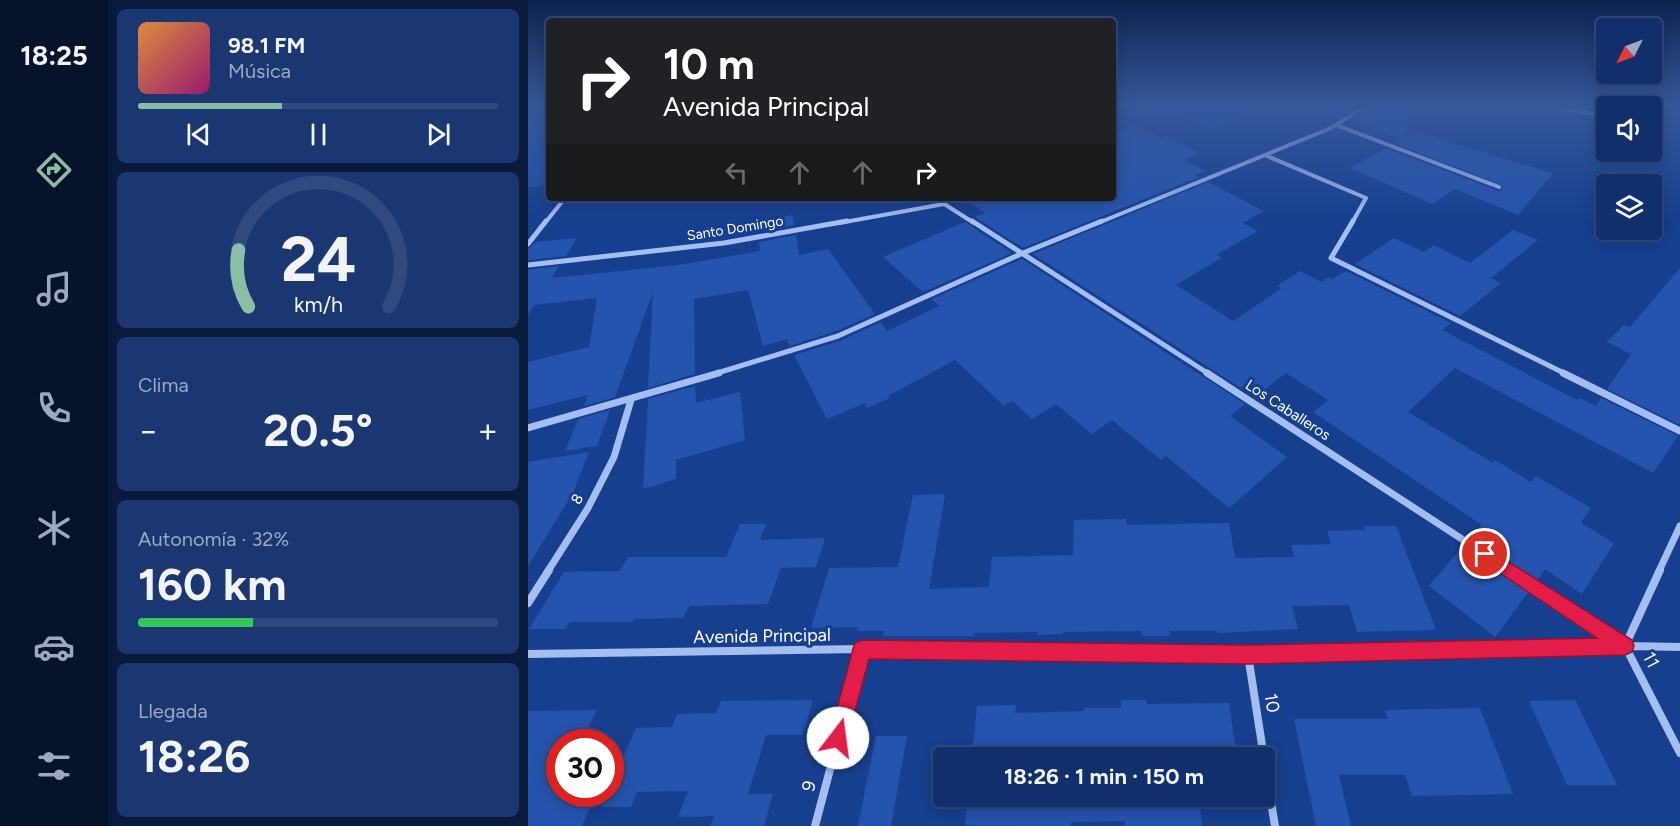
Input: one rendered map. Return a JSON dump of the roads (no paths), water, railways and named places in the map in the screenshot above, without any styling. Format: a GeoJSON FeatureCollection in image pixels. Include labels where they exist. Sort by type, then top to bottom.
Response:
{"type":"FeatureCollection","features":[{"type":"Feature","properties":{"kind":"street"},"geometry":{"type":"LineString","coordinates":[[528,428],[631,400],[838,336],[1023,253],[1295,144]]}},
{"type":"Feature","properties":{"kind":"street"},"geometry":{"type":"LineString","coordinates":[[1385,144],[1499,187]]}},
{"type":"Feature","properties":{"kind":"street"},"geometry":{"type":"LineString","coordinates":[[1267,156],[1366,198],[1331,258],[1680,431]]}},
{"type":"Feature","properties":{"kind":"street"},"geometry":{"type":"LineString","coordinates":[[528,244],[563,201]]}},
{"type":"Feature","properties":{"kind":"street","name":"Los Caballeros"},"geometry":{"type":"LineString","coordinates":[[939,201],[1023,253],[1625,646]]}},
{"type":"Feature","properties":{"kind":"street","name":"Santo Domingo"},"geometry":{"type":"LineString","coordinates":[[528,265],[724,243],[944,204]]}},
{"type":"Feature","properties":{"kind":"street","name":"8"},"geometry":{"type":"LineString","coordinates":[[528,603],[593,498],[614,457],[631,400]]}},
{"type":"Feature","properties":{"kind":"street"},"geometry":{"type":"LineString","coordinates":[[1625,646],[1680,526]]}},
{"type":"Feature","properties":{"kind":"street","name":"Avenida Principal"},"geometry":{"type":"LineString","coordinates":[[528,654],[862,649],[1248,655],[1625,646],[1680,647]]}},
{"type":"Feature","properties":{"kind":"street","name":"11"},"geometry":{"type":"LineString","coordinates":[[1625,646],[1680,753]]}},
{"type":"Feature","properties":{"kind":"street","name":"9"},"geometry":{"type":"LineString","coordinates":[[815,826],[862,649]]}},
{"type":"Feature","properties":{"kind":"street","name":"10"},"geometry":{"type":"LineString","coordinates":[[1248,655],[1262,747]]}},
{"type":"Feature","properties":{"kind":"street","name":"10"},"geometry":{"type":"LineString","coordinates":[[1272,807],[1275,826]]}}]}
